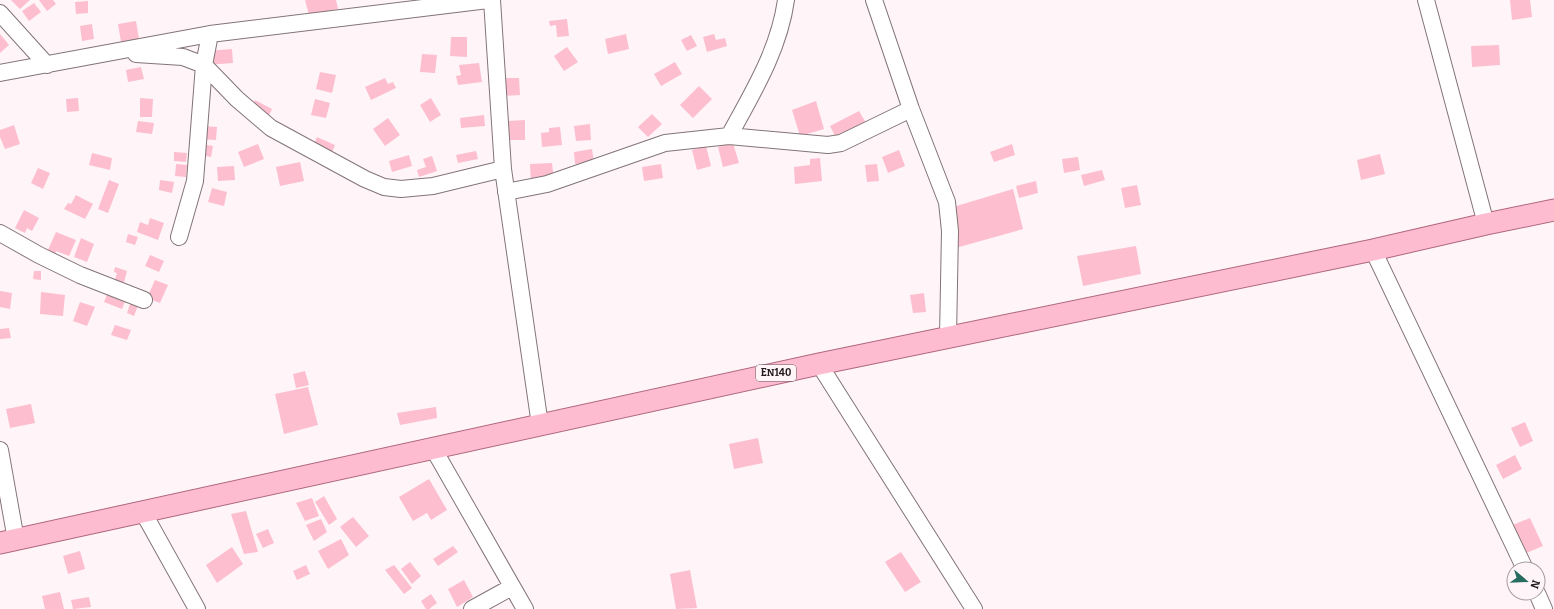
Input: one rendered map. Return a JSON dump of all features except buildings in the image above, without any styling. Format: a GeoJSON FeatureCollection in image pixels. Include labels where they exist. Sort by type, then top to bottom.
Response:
{"type":"FeatureCollection","features":[{"type":"Feature","properties":{"kind":"main road","name":"EN140"},"geometry":{"type":"LineString","coordinates":[[8,542],[819,364],[1373,250],[1554,210]]}},
{"type":"Feature","properties":{"kind":"street"},"geometry":{"type":"LineString","coordinates":[[0,73],[210,34],[488,0]]}},
{"type":"Feature","properties":{"kind":"street"},"geometry":{"type":"LineString","coordinates":[[492,0],[503,169],[540,425]]}},
{"type":"Feature","properties":{"kind":"street"},"geometry":{"type":"LineString","coordinates":[[729,136],[765,70],[777,39],[786,0]]}},
{"type":"Feature","properties":{"kind":"street"},"geometry":{"type":"LineString","coordinates":[[874,0],[911,109],[946,202],[950,231],[948,337]]}},
{"type":"Feature","properties":{"kind":"street"},"geometry":{"type":"LineString","coordinates":[[1426,0],[1486,224]]}},
{"type":"Feature","properties":{"kind":"street"},"geometry":{"type":"LineString","coordinates":[[0,13],[47,64]]}},
{"type":"Feature","properties":{"kind":"street"},"geometry":{"type":"LineString","coordinates":[[179,237],[195,181],[204,65],[210,34]]}},
{"type":"Feature","properties":{"kind":"street"},"geometry":{"type":"LineString","coordinates":[[116,52],[184,57],[204,65],[237,99],[271,128],[365,180],[384,187],[401,189],[433,186],[503,169]]}},
{"type":"Feature","properties":{"kind":"street"},"geometry":{"type":"LineString","coordinates":[[506,192],[546,184],[665,143],[729,136],[828,145],[841,143],[911,109]]}},
{"type":"Feature","properties":{"kind":"street"},"geometry":{"type":"LineString","coordinates":[[0,233],[39,255],[80,275],[144,300]]}},
{"type":"Feature","properties":{"kind":"street"},"geometry":{"type":"LineString","coordinates":[[1373,250],[1521,561]]}},
{"type":"Feature","properties":{"kind":"street"},"geometry":{"type":"LineString","coordinates":[[819,364],[974,609]]}},
{"type":"Feature","properties":{"kind":"street"},"geometry":{"type":"LineString","coordinates":[[433,448],[525,609]]}},
{"type":"Feature","properties":{"kind":"street"},"geometry":{"type":"LineString","coordinates":[[0,450],[8,542]]}},
{"type":"Feature","properties":{"kind":"street"},"geometry":{"type":"LineString","coordinates":[[143,512],[197,609]]}},
{"type":"Feature","properties":{"kind":"street"},"geometry":{"type":"LineString","coordinates":[[472,609],[512,587]]}}]}
